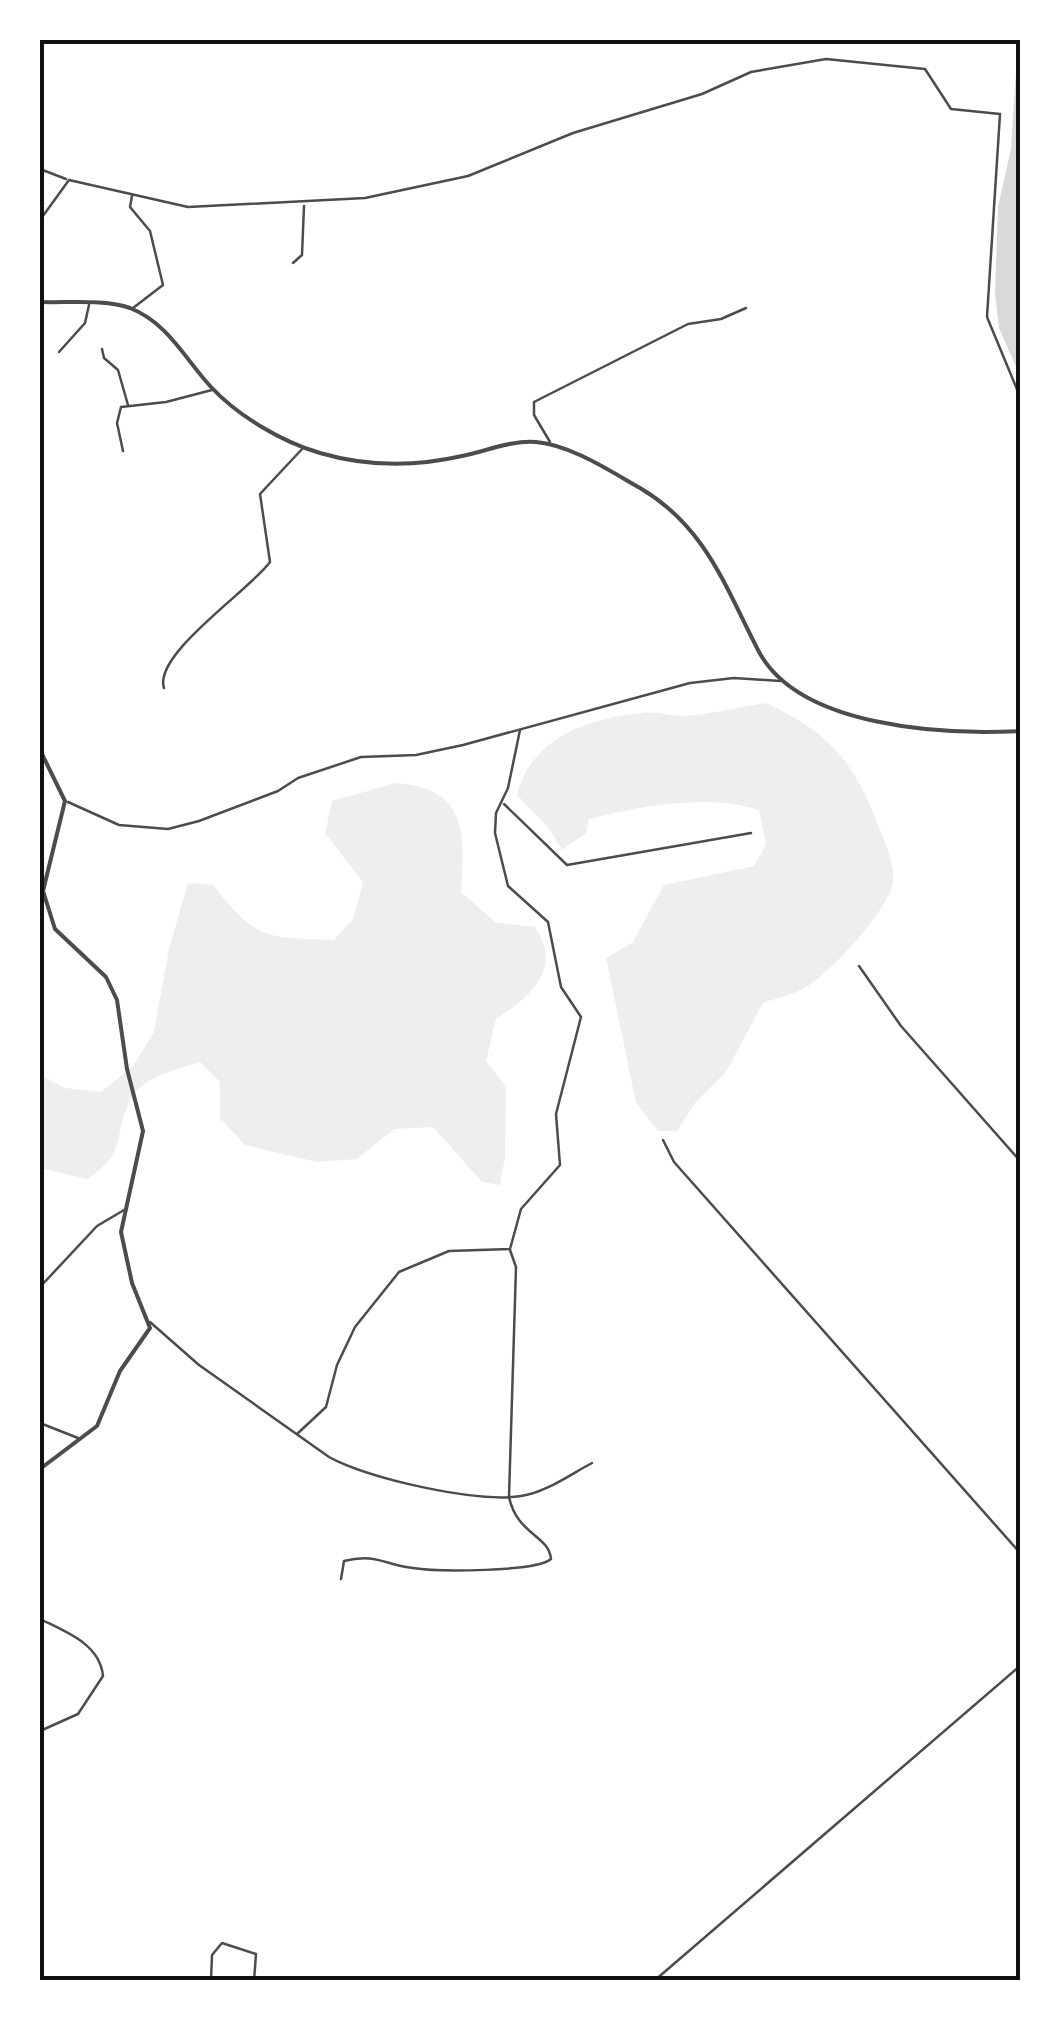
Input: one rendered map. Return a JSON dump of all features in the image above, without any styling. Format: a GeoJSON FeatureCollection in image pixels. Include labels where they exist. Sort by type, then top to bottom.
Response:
{"type":"FeatureCollection","features":[{"type":"Feature","properties":{"kind":"street"},"geometry":{"type":"LineString","coordinates":[[40,302],[132,309],[172,338],[214,390],[241,412],[304,448],[352,461],[401,465],[514,443],[550,444],[640,488],[679,517],[718,567],[758,649],[782,681],[837,709],[909,728],[966,733],[1021,731]]}},
{"type":"Feature","properties":{"kind":"street"},"geometry":{"type":"LineString","coordinates":[[40,750],[65,801],[44,891],[55,929],[106,977],[118,1000],[127,1069],[144,1131],[121,1232],[126,1260],[150,1322],[147,1334],[114,1382],[100,1420],[40,1469]]}},
{"type":"Feature","properties":{"kind":"lane"},"geometry":{"type":"LineString","coordinates":[[40,168],[69,180],[188,207],[365,198],[468,176],[607,120],[702,94],[751,72],[826,59],[920,68],[934,79],[950,109],[1000,114],[987,317],[1021,399]]}},
{"type":"Feature","properties":{"kind":"lane"},"geometry":{"type":"LineString","coordinates":[[40,220],[69,180]]}},
{"type":"Feature","properties":{"kind":"lane"},"geometry":{"type":"LineString","coordinates":[[132,196],[130,207],[155,243],[163,285],[132,309]]}},
{"type":"Feature","properties":{"kind":"lane"},"geometry":{"type":"LineString","coordinates":[[294,263],[302,254],[304,204]]}},
{"type":"Feature","properties":{"kind":"lane"},"geometry":{"type":"LineString","coordinates":[[59,352],[86,322],[89,305]]}},
{"type":"Feature","properties":{"kind":"lane"},"geometry":{"type":"LineString","coordinates":[[550,444],[534,415],[534,402],[688,324],[721,319],[746,308]]}},
{"type":"Feature","properties":{"kind":"lane"},"geometry":{"type":"LineString","coordinates":[[102,349],[104,358],[118,370],[128,406]]}},
{"type":"Feature","properties":{"kind":"lane"},"geometry":{"type":"LineString","coordinates":[[122,451],[116,415],[121,407],[214,390]]}},
{"type":"Feature","properties":{"kind":"lane"},"geometry":{"type":"LineString","coordinates":[[164,688],[163,673],[189,639],[270,562],[260,494],[304,448]]}},
{"type":"Feature","properties":{"kind":"lane"},"geometry":{"type":"LineString","coordinates":[[65,801],[118,824],[168,829],[199,821],[278,791],[310,773],[361,756],[416,755],[690,683],[734,678],[782,681]]}},
{"type":"Feature","properties":{"kind":"lane"},"geometry":{"type":"LineString","coordinates":[[341,1579],[344,1562],[372,1557],[417,1569],[526,1568],[548,1563],[551,1551],[518,1522],[509,1497],[516,1268],[510,1249],[521,1210],[560,1165],[556,1114],[582,1024],[561,988],[548,922],[508,886],[494,822],[503,803],[520,730]]}},
{"type":"Feature","properties":{"kind":"lane"},"geometry":{"type":"LineString","coordinates":[[503,803],[567,865],[752,832]]}},
{"type":"Feature","properties":{"kind":"lane"},"geometry":{"type":"LineString","coordinates":[[859,966],[901,1026],[1021,1162]]}},
{"type":"Feature","properties":{"kind":"lane"},"geometry":{"type":"LineString","coordinates":[[663,1140],[674,1162],[1021,1554]]}},
{"type":"Feature","properties":{"kind":"lane"},"geometry":{"type":"LineString","coordinates":[[40,1288],[97,1226],[124,1210]]}},
{"type":"Feature","properties":{"kind":"lane"},"geometry":{"type":"LineString","coordinates":[[297,1434],[326,1407],[337,1366],[355,1327],[399,1272],[449,1251],[510,1249]]}},
{"type":"Feature","properties":{"kind":"lane"},"geometry":{"type":"LineString","coordinates":[[150,1322],[199,1365],[352,1468],[430,1488],[509,1497],[536,1492],[592,1463]]}},
{"type":"Feature","properties":{"kind":"lane"},"geometry":{"type":"LineString","coordinates":[[40,1423],[78,1438]]}},
{"type":"Feature","properties":{"kind":"lane"},"geometry":{"type":"LineString","coordinates":[[40,1619],[89,1647],[100,1662],[103,1676],[78,1714],[40,1731]]}},
{"type":"Feature","properties":{"kind":"lane"},"geometry":{"type":"LineString","coordinates":[[654,1981],[1021,1665]]}},
{"type":"Feature","properties":{"kind":"lane"},"geometry":{"type":"LineString","coordinates":[[211,1981],[212,1954],[222,1943],[256,1954],[254,1981]]}},
{"type":"Feature","properties":{"kind":"shaded area"},"geometry":{"type":"Polygon","coordinates":[[[1018,40],[1021,241],[1016,305],[1021,378],[999,328],[995,293],[998,207],[1011,149],[1018,40]]]}},
{"type":"Feature","properties":{"kind":"shaded area"},"geometry":{"type":"Polygon","coordinates":[[[766,703],[808,726],[850,768],[887,849],[893,882],[882,907],[843,955],[806,987],[763,1003],[726,1072],[695,1103],[677,1131],[658,1131],[636,1103],[606,958],[632,943],[664,885],[754,866],[766,844],[759,810],[696,802],[630,810],[589,819],[586,833],[562,850],[548,827],[517,795],[525,775],[549,744],[584,726],[643,713],[693,715],[766,703]]]}},
{"type":"Feature","properties":{"kind":"shaded area"},"geometry":{"type":"Polygon","coordinates":[[[396,783],[437,794],[457,817],[463,851],[461,892],[495,922],[535,927],[543,942],[546,956],[539,981],[496,1019],[486,1061],[506,1087],[505,1157],[500,1185],[482,1182],[433,1127],[394,1129],[357,1159],[317,1162],[245,1145],[220,1118],[220,1082],[200,1062],[161,1075],[136,1091],[125,1112],[115,1151],[87,1179],[40,1168],[40,1075],[65,1088],[101,1092],[133,1066],[154,1032],[169,949],[188,883],[213,885],[241,917],[264,932],[334,940],[353,919],[363,882],[325,833],[332,801],[396,783]]]}}]}
